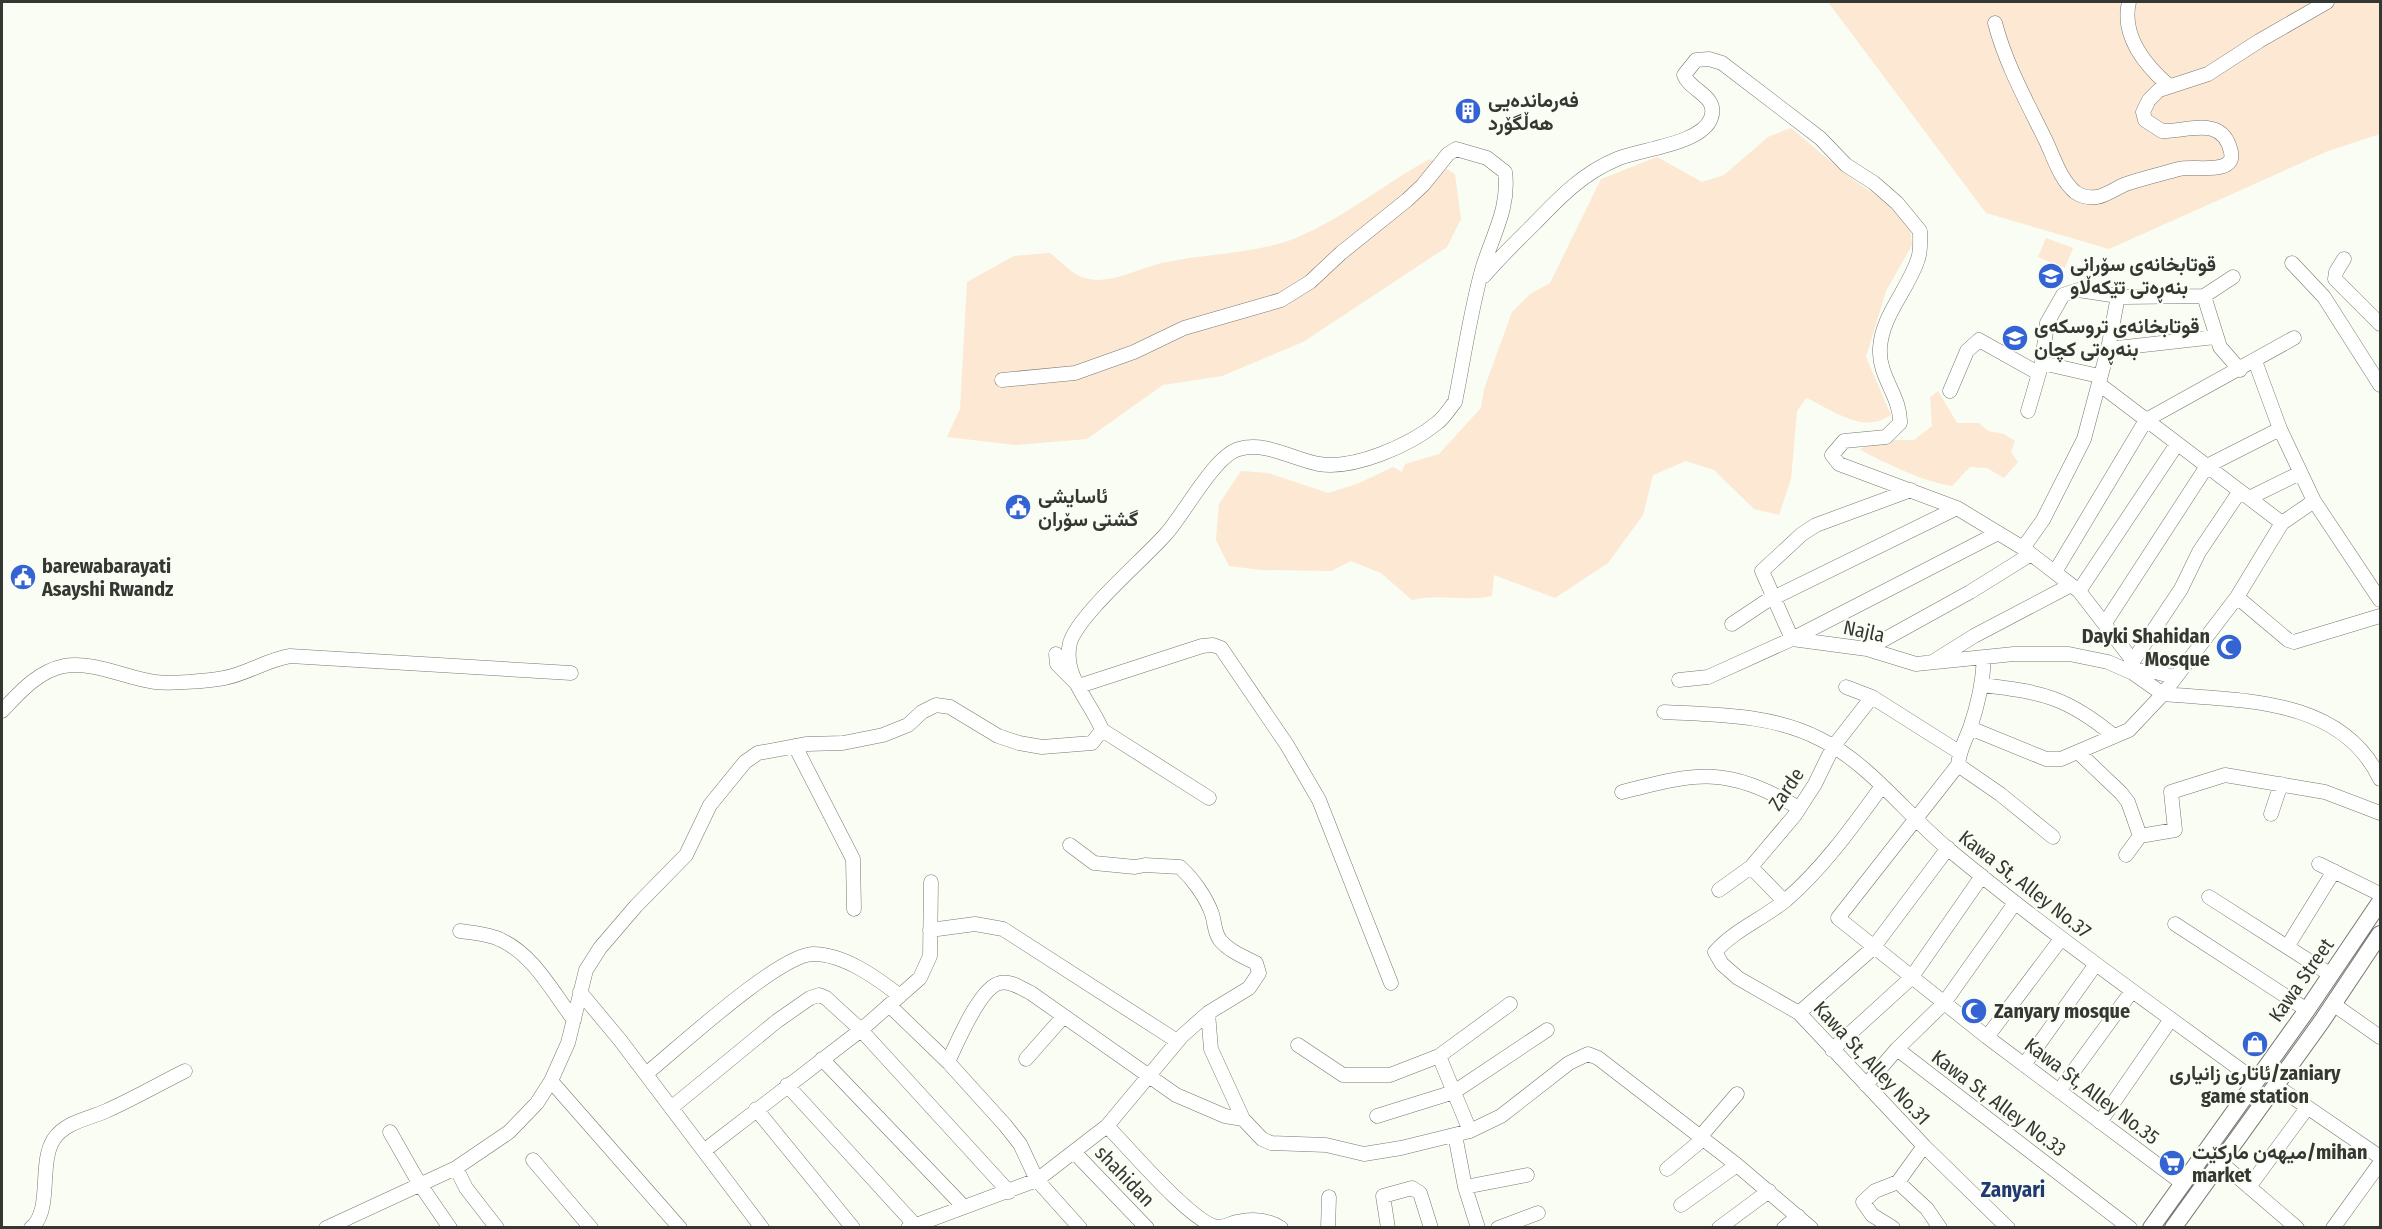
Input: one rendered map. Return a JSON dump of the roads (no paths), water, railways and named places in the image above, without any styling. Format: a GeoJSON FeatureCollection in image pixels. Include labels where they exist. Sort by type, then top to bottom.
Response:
{"type":"FeatureCollection","features":[{"type":"Feature","properties":{"kind":"main road","name":"Kawa Street"},"geometry":{"type":"LineString","coordinates":[[2151,1227],[2378,911]]}},
{"type":"Feature","properties":{"kind":"main road","name":"Kawa Street"},"geometry":{"type":"LineString","coordinates":[[2173,1227],[2333,1004],[2380,934]]}},
{"type":"Feature","properties":{"kind":"street"},"geometry":{"type":"LineString","coordinates":[[2129,2],[2128,30],[2151,69],[2168,85]]}},
{"type":"Feature","properties":{"kind":"street"},"geometry":{"type":"LineString","coordinates":[[1995,23],[2012,75],[2058,167],[2068,184],[2085,197],[2096,197],[2127,184],[2181,168],[2205,166],[2221,168],[2227,165],[2232,159],[2231,151],[2216,131],[2207,126],[2196,126],[2162,131],[2145,120],[2143,112],[2149,100],[2168,85],[2208,74],[2259,40],[2327,2]]}},
{"type":"Feature","properties":{"kind":"street"},"geometry":{"type":"LineString","coordinates":[[1480,280],[1511,244],[1580,179],[1617,159],[1687,138],[1702,130],[1711,120],[1713,110],[1710,100],[1686,81],[1684,75],[1696,60],[1709,59],[1722,63],[1820,138],[1846,165],[1874,183],[1897,203],[1920,231],[1919,256],[1885,324],[1880,348],[1882,371],[1897,400],[1900,423],[1886,437],[1844,441],[1832,455],[1839,464],[1957,508],[2027,551],[2075,588],[2105,623],[2133,667],[2175,677]]}},
{"type":"Feature","properties":{"kind":"street"},"geometry":{"type":"LineString","coordinates":[[1002,380],[1076,373],[1134,352],[1184,328],[1281,300],[1310,282],[1341,253],[1407,200],[1423,185],[1448,154],[1456,149],[1487,158],[1505,171],[1507,188],[1504,210],[1480,280],[1455,402],[1438,423],[1416,436],[1354,463],[1319,464],[1247,447],[1228,454],[1168,532],[1076,629],[1068,656],[1070,670],[1096,714],[1102,730],[1209,798]]}},
{"type":"Feature","properties":{"kind":"street"},"geometry":{"type":"LineString","coordinates":[[2344,259],[2336,272],[2335,279],[2380,324]]}},
{"type":"Feature","properties":{"kind":"street"},"geometry":{"type":"LineString","coordinates":[[2292,263],[2324,297],[2380,385]]}},
{"type":"Feature","properties":{"kind":"street"},"geometry":{"type":"LineString","coordinates":[[2028,411],[2040,368],[2047,323],[2063,295],[2078,290],[2118,296],[2204,296],[2233,277]]}},
{"type":"Feature","properties":{"kind":"street"},"geometry":{"type":"LineString","coordinates":[[1867,649],[1970,592],[2027,551],[2084,439],[2108,349],[2118,296]]}},
{"type":"Feature","properties":{"kind":"street"},"geometry":{"type":"LineString","coordinates":[[2204,296],[2215,337],[2220,347],[2240,370]]}},
{"type":"Feature","properties":{"kind":"street"},"geometry":{"type":"LineString","coordinates":[[2108,349],[2215,337]]}},
{"type":"Feature","properties":{"kind":"street"},"geometry":{"type":"LineString","coordinates":[[2055,572],[2146,420],[2240,370],[2294,338]]}},
{"type":"Feature","properties":{"kind":"street"},"geometry":{"type":"LineString","coordinates":[[1950,391],[1967,351],[1979,340],[2040,368],[2099,380],[2146,420],[2282,523]]}},
{"type":"Feature","properties":{"kind":"street"},"geometry":{"type":"LineString","coordinates":[[2255,361],[2280,429],[2314,501],[2380,600]]}},
{"type":"Feature","properties":{"kind":"street"},"geometry":{"type":"LineString","coordinates":[[2105,623],[2207,466],[2280,429]]}},
{"type":"Feature","properties":{"kind":"street"},"geometry":{"type":"LineString","coordinates":[[1930,663],[1974,636],[2075,588],[2177,444]]}},
{"type":"Feature","properties":{"kind":"street"},"geometry":{"type":"LineString","coordinates":[[2133,667],[2181,589],[2199,552],[2244,494],[2300,473]]}},
{"type":"Feature","properties":{"kind":"street"},"geometry":{"type":"LineString","coordinates":[[1792,639],[1762,571],[1802,534],[1816,525],[1911,490]]}},
{"type":"Feature","properties":{"kind":"street"},"geometry":{"type":"LineString","coordinates":[[1970,728],[2046,759],[2061,759],[2079,753],[2129,730],[2163,694],[2236,597],[2282,523],[2314,501]]}},
{"type":"Feature","properties":{"kind":"street"},"geometry":{"type":"LineString","coordinates":[[1732,624],[1765,602],[1775,600],[1957,508]]}},
{"type":"Feature","properties":{"kind":"street"},"geometry":{"type":"LineString","coordinates":[[1678,680],[1708,677],[1792,639],[1998,533]]}},
{"type":"Feature","properties":{"kind":"street"},"geometry":{"type":"LineString","coordinates":[[2236,597],[2288,640],[2294,642],[2380,616]]}},
{"type":"Feature","properties":{"kind":"street","name":"Najla"},"geometry":{"type":"LineString","coordinates":[[1792,639],[1867,649],[1916,664],[1984,657],[2069,654],[2133,667],[2163,694]]}},
{"type":"Feature","properties":{"kind":"street"},"geometry":{"type":"LineString","coordinates":[[1079,686],[1202,646],[1214,645],[1221,648],[1287,745],[1319,800],[1391,983]]}},
{"type":"Feature","properties":{"kind":"street"},"geometry":{"type":"LineString","coordinates":[[1056,654],[1058,664],[1079,686]]}},
{"type":"Feature","properties":{"kind":"street"},"geometry":{"type":"LineString","coordinates":[[2,711],[27,685],[50,671],[66,666],[119,672],[155,682],[224,678],[275,658],[290,656],[571,673]]}},
{"type":"Feature","properties":{"kind":"street"},"geometry":{"type":"LineString","coordinates":[[1915,820],[1958,759],[1970,728],[1982,684],[1984,657]]}},
{"type":"Feature","properties":{"kind":"street"},"geometry":{"type":"LineString","coordinates":[[1982,684],[2036,692],[2067,702],[2087,713],[2114,736]]}},
{"type":"Feature","properties":{"kind":"street"},"geometry":{"type":"LineString","coordinates":[[1846,687],[1872,697],[1958,759],[2053,837]]}},
{"type":"Feature","properties":{"kind":"street"},"geometry":{"type":"LineString","coordinates":[[2163,694],[2265,703],[2309,713],[2345,734],[2366,753],[2380,779]]}},
{"type":"Feature","properties":{"kind":"street","name":"Zarde"},"geometry":{"type":"LineString","coordinates":[[1719,890],[1751,867],[1799,808],[1833,747],[1872,697]]}},
{"type":"Feature","properties":{"kind":"street"},"geometry":{"type":"LineString","coordinates":[[326,1227],[456,1168],[509,1132],[537,1103],[551,1081],[568,1043],[586,970],[600,948],[636,906],[686,855],[710,805],[730,779],[758,753],[795,746],[843,743],[883,735],[908,725],[922,712],[936,705],[950,707],[998,736],[1042,747],[1092,743],[1102,730]]}},
{"type":"Feature","properties":{"kind":"street","name":"Kawa St, Alley No.37"},"geometry":{"type":"LineString","coordinates":[[1664,712],[1773,721],[1820,739],[1833,747],[1864,768],[1915,820],[2015,903],[2256,1080]]}},
{"type":"Feature","properties":{"kind":"street"},"geometry":{"type":"LineString","coordinates":[[795,746],[852,859],[854,909]]}},
{"type":"Feature","properties":{"kind":"street"},"geometry":{"type":"LineString","coordinates":[[2079,753],[2128,802],[2140,836]]}},
{"type":"Feature","properties":{"kind":"street"},"geometry":{"type":"LineString","coordinates":[[2126,855],[2140,836],[2175,830],[2168,790],[2225,775],[2325,792],[2380,813]]}},
{"type":"Feature","properties":{"kind":"street"},"geometry":{"type":"LineString","coordinates":[[1622,792],[1677,778],[1723,776],[1774,793],[1799,808]]}},
{"type":"Feature","properties":{"kind":"street"},"geometry":{"type":"LineString","coordinates":[[2271,814],[2281,784]]}},
{"type":"Feature","properties":{"kind":"street","name":"Kawa St, Alley No.31"},"geometry":{"type":"LineString","coordinates":[[1882,786],[1845,837],[1806,882],[1784,901],[1725,941],[1715,952],[1722,964],[1738,978],[1798,1013],[1924,1146],[2007,1227]]}},
{"type":"Feature","properties":{"kind":"street","name":"Kawa St, Alley No.35"},"geometry":{"type":"LineString","coordinates":[[1915,820],[1838,918],[1987,1037],[2182,1183]]}},
{"type":"Feature","properties":{"kind":"street"},"geometry":{"type":"LineString","coordinates":[[788,1086],[911,1226],[944,1221],[964,1207],[1037,1180],[1107,1126],[1178,1041],[1208,1013],[1249,988],[1259,973],[1256,963],[1233,951],[1220,940],[1214,927],[1212,914],[1193,879],[1180,867],[1146,865],[1134,867],[1094,863],[1070,845]]}},
{"type":"Feature","properties":{"kind":"street"},"geometry":{"type":"LineString","coordinates":[[1798,1013],[1873,948],[1948,848]]}},
{"type":"Feature","properties":{"kind":"street"},"geometry":{"type":"LineString","coordinates":[[2319,864],[2380,894]]}},
{"type":"Feature","properties":{"kind":"street"},"geometry":{"type":"LineString","coordinates":[[1751,867],[1784,901]]}},
{"type":"Feature","properties":{"kind":"street"},"geometry":{"type":"LineString","coordinates":[[2288,947],[2334,871]]}},
{"type":"Feature","properties":{"kind":"street"},"geometry":{"type":"LineString","coordinates":[[1832,1050],[1911,978],[1982,876]]}},
{"type":"Feature","properties":{"kind":"street"},"geometry":{"type":"LineString","coordinates":[[705,1150],[861,1030],[926,969],[930,956],[931,882]]}},
{"type":"Feature","properties":{"kind":"street"},"geometry":{"type":"LineString","coordinates":[[2208,897],[2331,975]]}},
{"type":"Feature","properties":{"kind":"street","name":"Kawa St, Alley No.33"},"geometry":{"type":"LineString","coordinates":[[2015,903],[1944,1003],[1897,1049],[2130,1227]]}},
{"type":"Feature","properties":{"kind":"street"},"geometry":{"type":"LineString","coordinates":[[930,930],[975,924],[1003,929],[1178,1041]]}},
{"type":"Feature","properties":{"kind":"street"},"geometry":{"type":"LineString","coordinates":[[2175,924],[2307,1010]]}},
{"type":"Feature","properties":{"kind":"street"},"geometry":{"type":"LineString","coordinates":[[460,931],[501,940],[520,954],[543,975],[551,991],[574,1020]]}},
{"type":"Feature","properties":{"kind":"street"},"geometry":{"type":"LineString","coordinates":[[1987,1037],[2061,939]]}},
{"type":"Feature","properties":{"kind":"street"},"geometry":{"type":"LineString","coordinates":[[646,1074],[736,1001],[799,957],[814,954],[831,957],[878,979],[894,1001],[1020,1144],[1037,1180],[1080,1227]]}},
{"type":"Feature","properties":{"kind":"street"},"geometry":{"type":"LineString","coordinates":[[2024,1065],[2096,964]]}},
{"type":"Feature","properties":{"kind":"street"},"geometry":{"type":"LineString","coordinates":[[948,1062],[972,1014],[994,985],[1003,982],[1012,984],[1149,1076],[1192,1102],[1225,1116],[1243,1119]]}},
{"type":"Feature","properties":{"kind":"street"},"geometry":{"type":"LineString","coordinates":[[2059,1092],[2132,991]]}},
{"type":"Feature","properties":{"kind":"street"},"geometry":{"type":"LineString","coordinates":[[580,992],[705,1150],[762,1227]]}},
{"type":"Feature","properties":{"kind":"street"},"geometry":{"type":"LineString","coordinates":[[671,1108],[777,1021],[810,998],[819,995],[826,998],[861,1030],[1009,1192]]}},
{"type":"Feature","properties":{"kind":"street"},"geometry":{"type":"LineString","coordinates":[[1298,1045],[1343,1075],[1390,1075],[1439,1056],[1510,1004]]}},
{"type":"Feature","properties":{"kind":"street"},"geometry":{"type":"LineString","coordinates":[[2333,1004],[2380,1037]]}},
{"type":"Feature","properties":{"kind":"street"},"geometry":{"type":"LineString","coordinates":[[1208,1013],[1212,1049],[1243,1119],[1262,1138],[1271,1143],[1326,1144],[1364,1154],[1470,1131],[1501,1116],[1569,1063],[1588,1054],[1598,1058],[1737,1165],[1811,1227]]}},
{"type":"Feature","properties":{"kind":"street"},"geometry":{"type":"LineString","coordinates":[[1026,1059],[1063,1017]]}},
{"type":"Feature","properties":{"kind":"street"},"geometry":{"type":"LineString","coordinates":[[2100,1122],[2171,1019]]}},
{"type":"Feature","properties":{"kind":"street"},"geometry":{"type":"LineString","coordinates":[[1377,1116],[1454,1092],[1547,1030]]}},
{"type":"Feature","properties":{"kind":"street"},"geometry":{"type":"LineString","coordinates":[[1866,1085],[1897,1049]]}},
{"type":"Feature","properties":{"kind":"street"},"geometry":{"type":"LineString","coordinates":[[1439,1056],[1470,1131]]}},
{"type":"Feature","properties":{"kind":"street"},"geometry":{"type":"LineString","coordinates":[[822,1059],[964,1207]]}},
{"type":"Feature","properties":{"kind":"street"},"geometry":{"type":"LineString","coordinates":[[31,1227],[41,1211],[46,1157],[58,1133],[70,1125],[105,1111],[185,1071]]}},
{"type":"Feature","properties":{"kind":"street"},"geometry":{"type":"LineString","coordinates":[[551,1081],[680,1227]]}},
{"type":"Feature","properties":{"kind":"street"},"geometry":{"type":"LineString","coordinates":[[2275,1085],[2380,1157]]}},
{"type":"Feature","properties":{"kind":"street"},"geometry":{"type":"LineString","coordinates":[[1667,1169],[1701,1138],[1737,1094]]}},
{"type":"Feature","properties":{"kind":"street"},"geometry":{"type":"LineString","coordinates":[[2249,1187],[2307,1108]]}},
{"type":"Feature","properties":{"kind":"street"},"geometry":{"type":"LineString","coordinates":[[756,1109],[853,1227]]}},
{"type":"Feature","properties":{"kind":"street"},"geometry":{"type":"LineString","coordinates":[[1107,1126],[1162,1185],[1203,1222],[1218,1227],[1238,1221],[1268,1220],[1281,1227]]}},
{"type":"Feature","properties":{"kind":"street"},"geometry":{"type":"LineString","coordinates":[[390,1132],[419,1183],[450,1227]]}},
{"type":"Feature","properties":{"kind":"street"},"geometry":{"type":"LineString","coordinates":[[1455,1135],[1465,1187],[1478,1227]]}},
{"type":"Feature","properties":{"kind":"street"},"geometry":{"type":"LineString","coordinates":[[1893,1227],[1872,1215],[1863,1202],[1875,1191],[1898,1182],[1924,1146]]}},
{"type":"Feature","properties":{"kind":"street","name":"shahidan"},"geometry":{"type":"LineString","coordinates":[[1074,1152],[1147,1227]]}},
{"type":"Feature","properties":{"kind":"street"},"geometry":{"type":"LineString","coordinates":[[533,1160],[591,1227]]}},
{"type":"Feature","properties":{"kind":"street"},"geometry":{"type":"LineString","coordinates":[[2219,1161],[2297,1227]]}},
{"type":"Feature","properties":{"kind":"street"},"geometry":{"type":"LineString","coordinates":[[2333,1227],[2380,1163]]}},
{"type":"Feature","properties":{"kind":"street"},"geometry":{"type":"LineString","coordinates":[[1681,1205],[1737,1165]]}},
{"type":"Feature","properties":{"kind":"street"},"geometry":{"type":"LineString","coordinates":[[456,1168],[466,1188],[497,1227]]}},
{"type":"Feature","properties":{"kind":"street"},"geometry":{"type":"LineString","coordinates":[[1465,1187],[1527,1175]]}},
{"type":"Feature","properties":{"kind":"street"},"geometry":{"type":"LineString","coordinates":[[1898,1182],[1926,1209],[1940,1227]]}},
{"type":"Feature","properties":{"kind":"street"},"geometry":{"type":"LineString","coordinates":[[1388,1227],[1383,1196],[1412,1188],[1419,1192],[1431,1227]]}},
{"type":"Feature","properties":{"kind":"street"},"geometry":{"type":"LineString","coordinates":[[1719,1227],[1769,1191]]}},
{"type":"Feature","properties":{"kind":"street"},"geometry":{"type":"LineString","coordinates":[[1328,1227],[1329,1197]]}},
{"type":"Feature","properties":{"kind":"street"},"geometry":{"type":"LineString","coordinates":[[1498,1227],[1538,1213]]}},
{"type":"Feature","properties":{"kind":"street"},"geometry":{"type":"LineString","coordinates":[[1784,1227],[1798,1216]]}},
{"type":"Feature","properties":{"kind":"place","name":"فەرماندەیی هەڵگۆرد"},"geometry":{"type":"Point","coordinates":[1468,111]}},
{"type":"Feature","properties":{"kind":"place","name":"قوتابخانەی سۆرانی بنەڕەتی تێکەڵاو"},"geometry":{"type":"Point","coordinates":[2051,276]}},
{"type":"Feature","properties":{"kind":"place","name":"قوتابخانەی تروسکەی بنەڕەتی کچان"},"geometry":{"type":"Point","coordinates":[2015,338]}},
{"type":"Feature","properties":{"kind":"place","name":"ئاسایشی گشتی سۆران"},"geometry":{"type":"Point","coordinates":[1018,507]}},
{"type":"Feature","properties":{"kind":"place","name":"barewabarayati Asayshi Rwandz"},"geometry":{"type":"Point","coordinates":[23,577]}},
{"type":"Feature","properties":{"kind":"place","name":"Dayki Shahidan Mosque"},"geometry":{"type":"Point","coordinates":[2229,647]}},
{"type":"Feature","properties":{"kind":"place","name":"Zanyary mosque"},"geometry":{"type":"Point","coordinates":[1974,1011]}},
{"type":"Feature","properties":{"kind":"place","name":"ئاتاری زانیاری/zaniary game station"},"geometry":{"type":"Point","coordinates":[2255,1044]}},
{"type":"Feature","properties":{"kind":"place","name":"میهەن مارکێت/mihan market"},"geometry":{"type":"Point","coordinates":[2172,1163]}},
{"type":"Feature","properties":{"kind":"district","name":"Zanyari"},"geometry":{"type":"Point","coordinates":[2013,1190]}}]}
